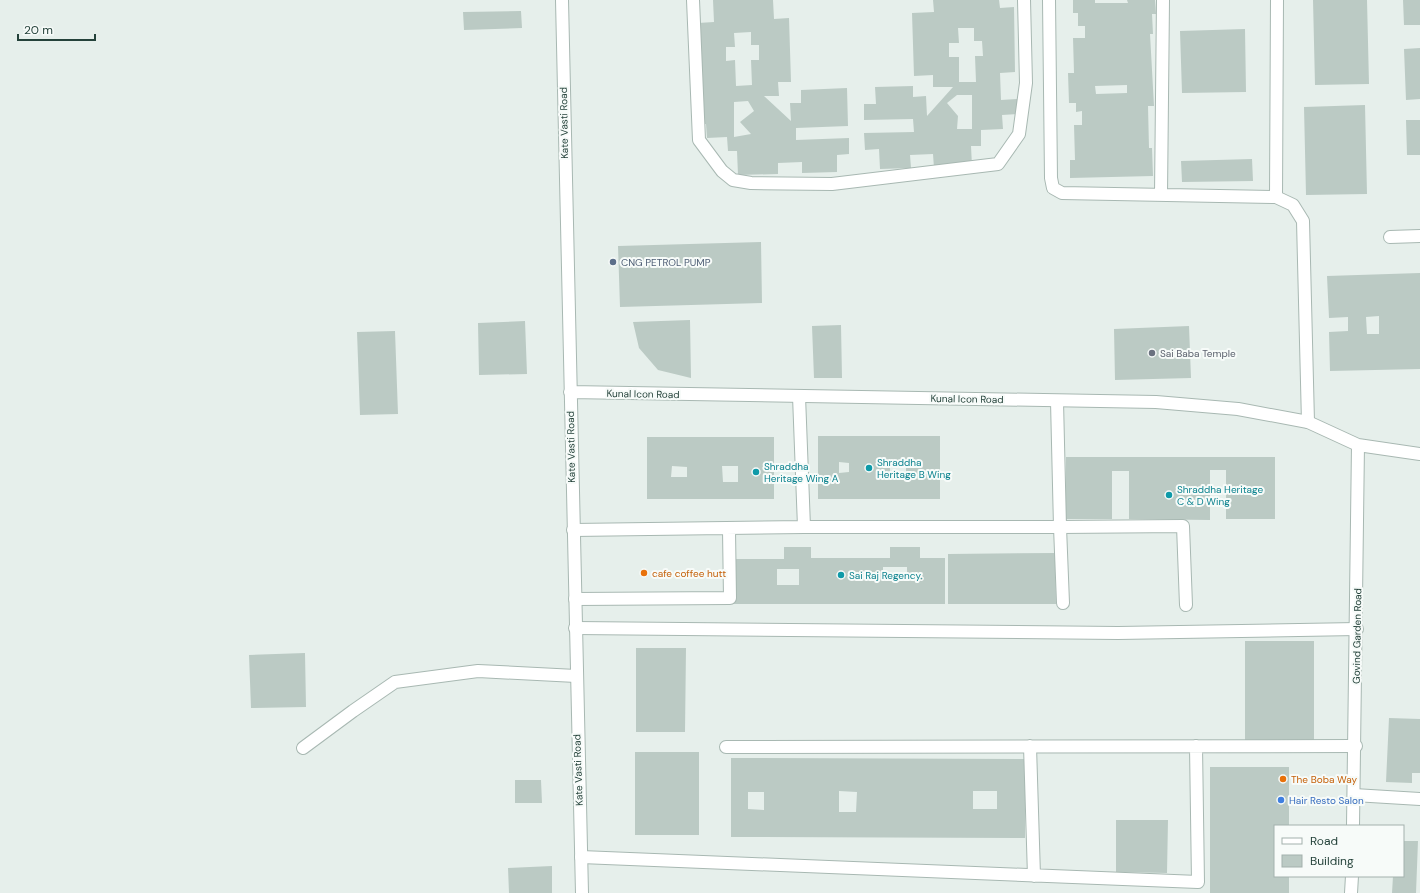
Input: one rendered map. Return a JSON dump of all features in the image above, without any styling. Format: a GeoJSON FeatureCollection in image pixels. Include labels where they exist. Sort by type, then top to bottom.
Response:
{"type":"FeatureCollection","features":[{"type":"Feature","properties":{"kind":"street","name":"Kate Vasti Road"},"geometry":{"type":"LineString","coordinates":[[562,0],[582,893]]}},
{"type":"Feature","properties":{"kind":"street"},"geometry":{"type":"LineString","coordinates":[[694,0],[699,140],[722,171],[733,180],[751,183],[832,184],[998,164],[1019,134],[1026,83],[1024,0]]}},
{"type":"Feature","properties":{"kind":"street"},"geometry":{"type":"LineString","coordinates":[[1049,0],[1051,178],[1053,188],[1062,193],[1276,197],[1293,205],[1303,221],[1308,422]]}},
{"type":"Feature","properties":{"kind":"street"},"geometry":{"type":"LineString","coordinates":[[1160,195],[1163,0]]}},
{"type":"Feature","properties":{"kind":"street"},"geometry":{"type":"LineString","coordinates":[[1276,197],[1277,0]]}},
{"type":"Feature","properties":{"kind":"street"},"geometry":{"type":"LineString","coordinates":[[1390,236],[1420,236]]}},
{"type":"Feature","properties":{"kind":"street","name":"Kunal Icon Road"},"geometry":{"type":"LineString","coordinates":[[570,392],[1156,402],[1238,409],[1308,422],[1358,445],[1420,454]]}},
{"type":"Feature","properties":{"kind":"street"},"geometry":{"type":"LineString","coordinates":[[799,396],[804,527]]}},
{"type":"Feature","properties":{"kind":"street"},"geometry":{"type":"LineString","coordinates":[[1057,401],[1063,603]]}},
{"type":"Feature","properties":{"kind":"street","name":"Govind Garden Road"},"geometry":{"type":"LineString","coordinates":[[1353,825],[1356,746],[1358,445]]}},
{"type":"Feature","properties":{"kind":"street"},"geometry":{"type":"LineString","coordinates":[[573,530],[729,530],[804,527],[1060,528],[1183,526],[1186,605]]}},
{"type":"Feature","properties":{"kind":"street"},"geometry":{"type":"LineString","coordinates":[[575,599],[730,598],[729,530]]}},
{"type":"Feature","properties":{"kind":"street"},"geometry":{"type":"LineString","coordinates":[[575,628],[1118,634],[1357,629]]}},
{"type":"Feature","properties":{"kind":"street"},"geometry":{"type":"LineString","coordinates":[[303,748],[395,682],[478,671],[576,676]]}},
{"type":"Feature","properties":{"kind":"street"},"geometry":{"type":"LineString","coordinates":[[1030,746],[1034,876]]}},
{"type":"Feature","properties":{"kind":"street"},"geometry":{"type":"LineString","coordinates":[[581,857],[1198,882],[1196,746]]}},
{"type":"Feature","properties":{"kind":"street"},"geometry":{"type":"LineString","coordinates":[[726,747],[1356,746]]}},
{"type":"Feature","properties":{"kind":"street"},"geometry":{"type":"LineString","coordinates":[[1354,795],[1420,799]]}},
{"type":"Feature","properties":{"kind":"street"},"geometry":{"type":"LineString","coordinates":[[1351,893],[1352,877]]}},
{"type":"Feature","properties":{"kind":"building"},"geometry":{"type":"Polygon","coordinates":[[[713,0],[773,0],[774,19],[789,18],[791,82],[778,82],[779,96],[764,96],[791,121],[790,103],[801,103],[801,90],[847,88],[848,126],[796,128],[796,140],[849,138],[849,154],[837,155],[837,172],[802,173],[802,162],[778,163],[778,174],[738,175],[737,151],[728,151],[727,137],[707,138],[706,124],[700,124],[698,23],[714,22],[713,0]],[[751,32],[734,33],[735,47],[726,47],[726,61],[735,60],[736,86],[752,85],[751,60],[759,60],[759,45],[751,45],[751,32]],[[748,101],[734,102],[734,137],[751,134],[740,122],[754,111],[748,101]]]}},
{"type":"Feature","properties":{"kind":"building"},"geometry":{"type":"Polygon","coordinates":[[[933,0],[999,0],[1000,8],[1014,7],[1015,72],[1000,73],[1001,100],[1017,99],[1018,114],[1002,115],[1003,129],[981,130],[981,146],[971,146],[972,166],[934,168],[933,154],[910,155],[911,168],[880,169],[879,149],[865,150],[864,133],[914,132],[913,119],[864,120],[864,104],[876,104],[875,87],[913,86],[913,97],[926,96],[927,116],[953,87],[933,87],[933,75],[914,76],[912,13],[934,12],[933,0]],[[958,28],[959,43],[949,43],[949,57],[959,57],[959,82],[976,82],[975,56],[983,56],[982,41],[974,41],[974,28],[958,28]],[[957,95],[947,103],[958,116],[957,129],[972,129],[972,95],[957,95]]]}},
{"type":"Feature","properties":{"kind":"building"},"geometry":{"type":"Polygon","coordinates":[[[1073,0],[1095,0],[1095,3],[1128,3],[1127,0],[1155,0],[1156,14],[1152,14],[1153,34],[1150,34],[1154,106],[1148,106],[1149,148],[1152,148],[1153,176],[1070,178],[1070,160],[1075,160],[1074,125],[1082,125],[1082,111],[1076,112],[1076,103],[1069,103],[1068,73],[1074,73],[1073,38],[1085,38],[1085,26],[1078,26],[1078,13],[1073,13],[1073,0]],[[1127,85],[1095,86],[1096,94],[1127,93],[1127,85]]]}},
{"type":"Feature","properties":{"kind":"building"},"geometry":{"type":"Polygon","coordinates":[[[1313,0],[1367,0],[1369,84],[1315,85],[1313,0]]]}},
{"type":"Feature","properties":{"kind":"building"},"geometry":{"type":"Polygon","coordinates":[[[1403,0],[1420,0],[1420,25],[1404,25],[1403,0]]]}},
{"type":"Feature","properties":{"kind":"building"},"geometry":{"type":"Polygon","coordinates":[[[521,11],[522,28],[464,30],[463,12],[521,11]]]}},
{"type":"Feature","properties":{"kind":"building"},"geometry":{"type":"Polygon","coordinates":[[[1245,29],[1246,92],[1182,93],[1180,31],[1245,29]]]}},
{"type":"Feature","properties":{"kind":"building"},"geometry":{"type":"Polygon","coordinates":[[[1420,48],[1420,99],[1406,100],[1404,49],[1420,48]]]}},
{"type":"Feature","properties":{"kind":"building"},"geometry":{"type":"Polygon","coordinates":[[[1365,105],[1367,194],[1306,195],[1304,107],[1365,105]]]}},
{"type":"Feature","properties":{"kind":"building"},"geometry":{"type":"Polygon","coordinates":[[[1406,120],[1420,120],[1420,155],[1407,155],[1406,120]]]}},
{"type":"Feature","properties":{"kind":"building"},"geometry":{"type":"Polygon","coordinates":[[[1252,159],[1253,181],[1182,182],[1181,161],[1252,159]]]}},
{"type":"Feature","properties":{"kind":"building"},"geometry":{"type":"Polygon","coordinates":[[[761,242],[762,303],[620,307],[618,246],[761,242]]]}},
{"type":"Feature","properties":{"kind":"building"},"geometry":{"type":"Polygon","coordinates":[[[1420,273],[1420,369],[1330,371],[1329,332],[1348,331],[1348,317],[1329,318],[1327,276],[1420,273]],[[1379,316],[1366,317],[1367,334],[1379,334],[1379,316]]]}},
{"type":"Feature","properties":{"kind":"building"},"geometry":{"type":"Polygon","coordinates":[[[690,320],[691,378],[658,370],[639,348],[633,322],[690,320]]]}},
{"type":"Feature","properties":{"kind":"building"},"geometry":{"type":"Polygon","coordinates":[[[525,321],[527,374],[479,375],[478,323],[525,321]]]}},
{"type":"Feature","properties":{"kind":"building"},"geometry":{"type":"Polygon","coordinates":[[[841,325],[842,378],[814,378],[812,326],[841,325]]]}},
{"type":"Feature","properties":{"kind":"building","name":"Sai Baba Temple"},"geometry":{"type":"Polygon","coordinates":[[[1189,326],[1191,378],[1115,380],[1114,329],[1189,326]]]}},
{"type":"Feature","properties":{"kind":"building"},"geometry":{"type":"Polygon","coordinates":[[[395,331],[398,414],[360,415],[357,332],[395,331]]]}},
{"type":"Feature","properties":{"kind":"building","name":"Shraddha Heritage B Wing"},"geometry":{"type":"Polygon","coordinates":[[[818,436],[940,436],[940,499],[818,499],[818,436]],[[839,462],[839,473],[849,472],[849,463],[839,462]],[[890,463],[890,474],[906,474],[906,463],[890,463]]]}},
{"type":"Feature","properties":{"kind":"building","name":"Shraddha Heritage Wing A"},"geometry":{"type":"Polygon","coordinates":[[[647,437],[774,437],[774,499],[647,499],[647,437]],[[672,466],[671,477],[687,477],[687,467],[672,466]],[[722,466],[723,482],[738,482],[738,466],[722,466]]]}},
{"type":"Feature","properties":{"kind":"building","name":"Shraddha Heritage C & D Wing"},"geometry":{"type":"Polygon","coordinates":[[[1066,457],[1275,457],[1275,519],[1226,519],[1226,470],[1210,470],[1210,520],[1129,519],[1129,471],[1112,471],[1112,519],[1066,519],[1066,457]]]}},
{"type":"Feature","properties":{"kind":"building","name":"Sai Raj Regency."},"geometry":{"type":"Polygon","coordinates":[[[784,547],[811,547],[811,558],[890,558],[890,547],[920,547],[920,558],[945,558],[945,604],[733,604],[733,559],[784,559],[784,547]],[[883,567],[883,581],[907,581],[907,567],[883,567]],[[777,569],[777,585],[799,585],[799,569],[777,569]]]}},
{"type":"Feature","properties":{"kind":"building"},"geometry":{"type":"Polygon","coordinates":[[[1055,553],[1056,604],[948,604],[948,554],[1055,553]]]}},
{"type":"Feature","properties":{"kind":"building"},"geometry":{"type":"Polygon","coordinates":[[[1245,641],[1314,641],[1314,741],[1245,740],[1245,641]]]}},
{"type":"Feature","properties":{"kind":"building"},"geometry":{"type":"Polygon","coordinates":[[[636,648],[686,648],[685,732],[636,732],[636,648]]]}},
{"type":"Feature","properties":{"kind":"building"},"geometry":{"type":"Polygon","coordinates":[[[305,653],[306,707],[251,708],[249,655],[305,653]]]}},
{"type":"Feature","properties":{"kind":"building"},"geometry":{"type":"Polygon","coordinates":[[[1389,718],[1420,719],[1420,773],[1412,773],[1412,783],[1386,782],[1389,718]]]}},
{"type":"Feature","properties":{"kind":"building"},"geometry":{"type":"Polygon","coordinates":[[[635,752],[699,752],[699,835],[635,835],[635,752]]]}},
{"type":"Feature","properties":{"kind":"building"},"geometry":{"type":"Polygon","coordinates":[[[731,758],[1025,759],[1025,838],[731,837],[731,758]],[[839,791],[839,812],[856,812],[857,792],[839,791]],[[973,791],[973,809],[997,809],[997,791],[973,791]],[[748,792],[748,809],[764,810],[764,792],[748,792]]]}},
{"type":"Feature","properties":{"kind":"building"},"geometry":{"type":"Polygon","coordinates":[[[1210,767],[1289,767],[1289,825],[1274,825],[1274,877],[1289,877],[1289,893],[1210,893],[1210,767]]]}},
{"type":"Feature","properties":{"kind":"building"},"geometry":{"type":"Polygon","coordinates":[[[515,780],[541,780],[542,803],[515,803],[515,780]]]}},
{"type":"Feature","properties":{"kind":"building"},"geometry":{"type":"Polygon","coordinates":[[[1116,820],[1168,820],[1167,873],[1116,872],[1116,820]]]}},
{"type":"Feature","properties":{"kind":"building"},"geometry":{"type":"Polygon","coordinates":[[[1404,841],[1418,841],[1416,893],[1392,893],[1393,877],[1404,877],[1404,841]]]}},
{"type":"Feature","properties":{"kind":"building"},"geometry":{"type":"Polygon","coordinates":[[[552,866],[552,893],[509,893],[508,868],[552,866]]]}},
{"type":"Feature","properties":{"kind":"place","name":"CNG PETROL PUMP"},"geometry":{"type":"Point","coordinates":[613,262]}},
{"type":"Feature","properties":{"kind":"place","name":"Sai Baba Temple"},"geometry":{"type":"Point","coordinates":[1152,353]}},
{"type":"Feature","properties":{"kind":"place","name":"Shraddha Heritage B Wing"},"geometry":{"type":"Point","coordinates":[869,468]}},
{"type":"Feature","properties":{"kind":"place","name":"Shraddha Heritage Wing A"},"geometry":{"type":"Point","coordinates":[756,472]}},
{"type":"Feature","properties":{"kind":"place","name":"Shraddha Heritage C & D Wing"},"geometry":{"type":"Point","coordinates":[1169,495]}},
{"type":"Feature","properties":{"kind":"place","name":"cafe coffee hutt"},"geometry":{"type":"Point","coordinates":[644,573]}},
{"type":"Feature","properties":{"kind":"place","name":"Sai Raj Regency."},"geometry":{"type":"Point","coordinates":[841,575]}},
{"type":"Feature","properties":{"kind":"place","name":"The Boba Way"},"geometry":{"type":"Point","coordinates":[1283,779]}},
{"type":"Feature","properties":{"kind":"place","name":"Hair Resto Salon"},"geometry":{"type":"Point","coordinates":[1281,800]}}]}
